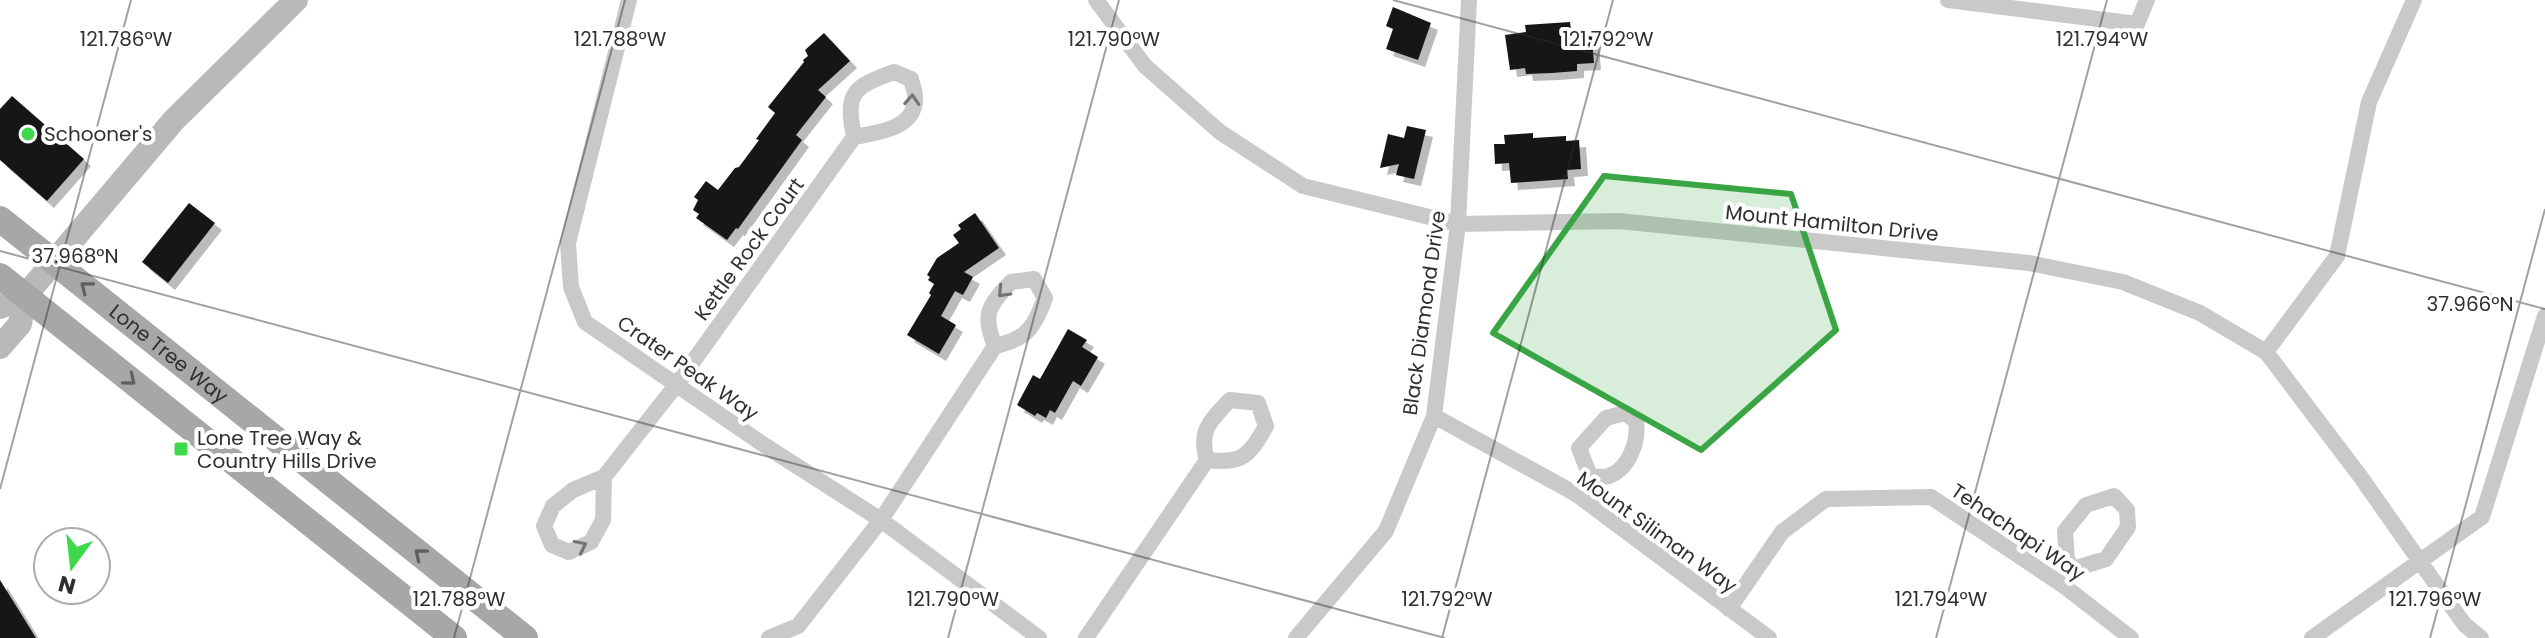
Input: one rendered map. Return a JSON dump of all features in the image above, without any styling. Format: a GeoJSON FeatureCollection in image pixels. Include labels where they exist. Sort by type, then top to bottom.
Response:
{"type":"FeatureCollection","features":[{"type":"Feature","properties":{"kind":"main road","name":"Lone Tree Way"},"geometry":{"type":"LineString","coordinates":[[0,219],[525,638]]}},
{"type":"Feature","properties":{"kind":"main road"},"geometry":{"type":"LineString","coordinates":[[0,276],[454,638]]}},
{"type":"Feature","properties":{"kind":"street"},"geometry":{"type":"LineString","coordinates":[[0,307],[25,296],[174,120],[296,0]]}},
{"type":"Feature","properties":{"kind":"street","name":"Crater Peak Way"},"geometry":{"type":"LineString","coordinates":[[629,0],[568,243],[571,287],[585,322],[761,443],[881,520],[1039,638]]}},
{"type":"Feature","properties":{"kind":"street","name":"Mount Hamilton Drive"},"geometry":{"type":"LineString","coordinates":[[1096,0],[1145,66],[1220,132],[1303,186],[1458,224],[1619,221],[2029,263],[2123,282],[2200,313],[2266,352],[2464,624],[2481,638]]}},
{"type":"Feature","properties":{"kind":"street","name":"Black Diamond Drive"},"geometry":{"type":"LineString","coordinates":[[1296,638],[1386,531],[1434,416],[1458,224],[1469,0]]}},
{"type":"Feature","properties":{"kind":"street"},"geometry":{"type":"LineString","coordinates":[[1948,0],[2137,24],[2147,0]]}},
{"type":"Feature","properties":{"kind":"street"},"geometry":{"type":"LineString","coordinates":[[2266,352],[2337,256],[2369,102],[2414,0]]}},
{"type":"Feature","properties":{"kind":"street"},"geometry":{"type":"LineString","coordinates":[[894,72],[911,79],[916,99],[911,113],[891,131],[854,137],[849,111],[851,98],[866,82],[894,72]]}},
{"type":"Feature","properties":{"kind":"street","name":"Kettle Rock Court"},"geometry":{"type":"LineString","coordinates":[[604,477],[677,384],[854,137]]}},
{"type":"Feature","properties":{"kind":"street"},"geometry":{"type":"LineString","coordinates":[[0,347],[20,324],[25,296]]}},
{"type":"Feature","properties":{"kind":"street"},"geometry":{"type":"LineString","coordinates":[[2312,638],[2482,517],[2545,316]]}},
{"type":"Feature","properties":{"kind":"street"},"geometry":{"type":"LineString","coordinates":[[769,638],[800,632],[881,520],[995,346]]}},
{"type":"Feature","properties":{"kind":"street","name":"Mount Siliman Way"},"geometry":{"type":"LineString","coordinates":[[1434,416],[1576,494],[1769,638]]}},
{"type":"Feature","properties":{"kind":"street"},"geometry":{"type":"LineString","coordinates":[[1086,638],[1207,460]]}},
{"type":"Feature","properties":{"kind":"street"},"geometry":{"type":"LineString","coordinates":[[1576,494],[1590,476]]}},
{"type":"Feature","properties":{"kind":"street"},"geometry":{"type":"LineString","coordinates":[[604,477],[603,520],[591,542],[569,552],[552,545],[544,526],[553,506],[573,490],[604,477]]}},
{"type":"Feature","properties":{"kind":"street"},"geometry":{"type":"LineString","coordinates":[[2064,586],[2073,569],[2106,559],[2128,527],[2127,510],[2114,496],[2086,505],[2065,531],[2067,559],[2073,569]]}},
{"type":"Feature","properties":{"kind":"street","name":"Tehachapi Way"},"geometry":{"type":"LineString","coordinates":[[1729,609],[1782,532],[1826,499],[1931,497],[2064,586],[2131,638]]}},
{"type":"Feature","properties":{"kind":"highlighted area"},"geometry":{"type":"Polygon","coordinates":[[[1604,176],[1791,194],[1836,330],[1701,450],[1493,333],[1604,176]]]}},
{"type":"Feature","properties":{"kind":"building"},"geometry":{"type":"Polygon","coordinates":[[[1393,7],[1431,23],[1418,60],[1386,49],[1393,29],[1386,26],[1393,7]]]}},
{"type":"Feature","properties":{"kind":"building"},"geometry":{"type":"Polygon","coordinates":[[[1570,22],[1571,30],[1591,28],[1594,63],[1577,64],[1577,71],[1526,74],[1525,68],[1510,70],[1505,35],[1526,32],[1525,25],[1570,22]]]}},
{"type":"Feature","properties":{"kind":"building"},"geometry":{"type":"Polygon","coordinates":[[[824,33],[850,61],[818,90],[826,97],[796,135],[802,140],[727,240],[696,218],[699,214],[693,210],[698,200],[694,197],[706,181],[718,190],[739,167],[775,113],[768,107],[808,56],[805,50],[824,33]]]}},
{"type":"Feature","properties":{"kind":"building","name":"Schooner's"},"geometry":{"type":"Polygon","coordinates":[[[12,96],[84,159],[47,201],[0,160],[0,109],[12,96]]]}},
{"type":"Feature","properties":{"kind":"building"},"geometry":{"type":"Polygon","coordinates":[[[1407,126],[1426,130],[1414,179],[1396,175],[1399,164],[1380,168],[1388,134],[1404,138],[1407,126]]]}},
{"type":"Feature","properties":{"kind":"building"},"geometry":{"type":"Polygon","coordinates":[[[1533,133],[1533,138],[1566,136],[1566,141],[1579,140],[1581,169],[1567,170],[1568,179],[1511,183],[1509,163],[1495,164],[1494,144],[1505,144],[1504,135],[1533,133]]]}},
{"type":"Feature","properties":{"kind":"building"},"geometry":{"type":"Polygon","coordinates":[[[189,203],[215,223],[168,283],[142,262],[189,203]]]}},
{"type":"Feature","properties":{"kind":"building"},"geometry":{"type":"Polygon","coordinates":[[[975,213],[999,248],[964,272],[973,277],[963,295],[955,291],[941,316],[956,325],[939,354],[907,335],[931,295],[929,293],[934,284],[927,275],[937,258],[959,243],[953,235],[961,229],[958,225],[975,213]]]}},
{"type":"Feature","properties":{"kind":"building"},"geometry":{"type":"Polygon","coordinates":[[[1068,329],[1087,340],[1082,347],[1098,357],[1081,386],[1073,381],[1055,413],[1050,410],[1046,418],[1037,413],[1035,416],[1017,405],[1033,375],[1040,379],[1068,329]]]}},
{"type":"Feature","properties":{"kind":"building"},"geometry":{"type":"Polygon","coordinates":[[[0,580],[36,638],[0,638],[0,580]]]}},
{"type":"Feature","properties":{"kind":"place","name":"Schooner's"},"geometry":{"type":"Point","coordinates":[28,134]}},
{"type":"Feature","properties":{"kind":"place","name":"Lone Tree Way & Country Hills Drive"},"geometry":{"type":"Point","coordinates":[181,449]}}]}
